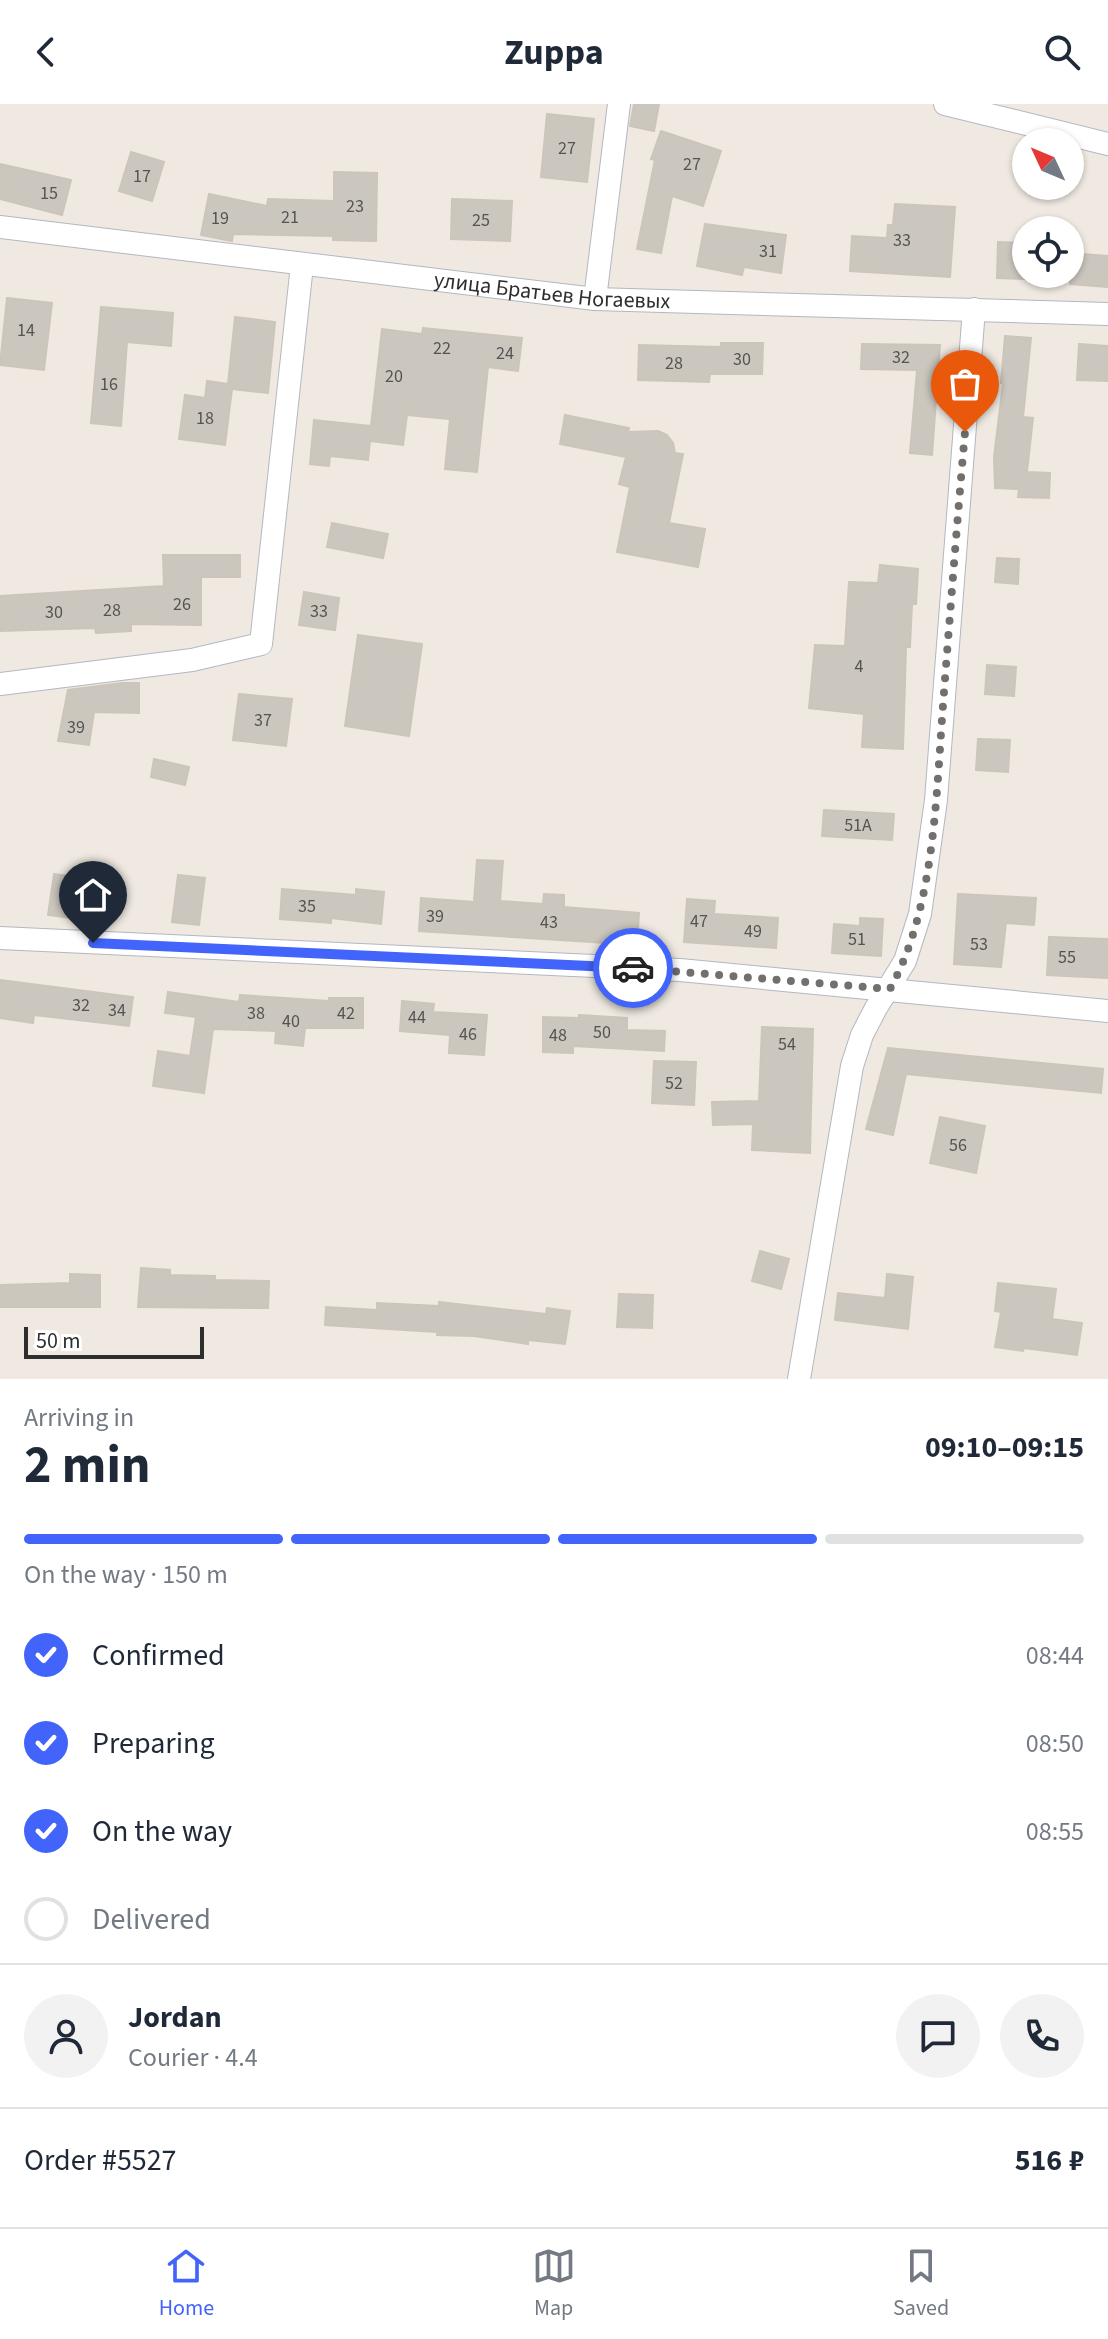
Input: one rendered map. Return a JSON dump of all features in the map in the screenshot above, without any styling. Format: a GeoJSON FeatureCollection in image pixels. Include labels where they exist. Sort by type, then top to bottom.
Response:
{"type":"FeatureCollection","features":[{"type":"Feature","properties":{"kind":"street"},"geometry":{"type":"LineString","coordinates":[[595,299],[619,104]]}},
{"type":"Feature","properties":{"kind":"street"},"geometry":{"type":"LineString","coordinates":[[945,104],[1108,144]]}},
{"type":"Feature","properties":{"kind":"street","name":"улица Братьев Ногаевых"},"geometry":{"type":"LineString","coordinates":[[0,227],[595,299],[1108,314]]}},
{"type":"Feature","properties":{"kind":"street"},"geometry":{"type":"LineString","coordinates":[[0,684],[192,660],[261,644],[302,265]]}},
{"type":"Feature","properties":{"kind":"street"},"geometry":{"type":"LineString","coordinates":[[799,1379],[852,1066],[862,1035],[905,961],[920,914],[936,800],[974,309]]}},
{"type":"Feature","properties":{"kind":"street"},"geometry":{"type":"LineString","coordinates":[[0,938],[680,970],[1108,1011]]}},
{"type":"Feature","properties":{"kind":"building"},"geometry":{"type":"Polygon","coordinates":[[[634,104],[659,104],[654,131],[630,126],[634,104]]]}},
{"type":"Feature","properties":{"kind":"building"},"geometry":{"type":"Polygon","coordinates":[[[547,114],[594,119],[587,182],[541,177],[547,114]]]}},
{"type":"Feature","properties":{"kind":"building"},"geometry":{"type":"Polygon","coordinates":[[[661,131],[721,151],[703,206],[672,196],[661,253],[637,249],[655,160],[651,159],[661,131]]]}},
{"type":"Feature","properties":{"kind":"building"},"geometry":{"type":"Polygon","coordinates":[[[131,152],[164,162],[152,201],[119,191],[131,152]]]}},
{"type":"Feature","properties":{"kind":"building"},"geometry":{"type":"Polygon","coordinates":[[[0,164],[71,180],[62,215],[0,199],[0,164]]]}},
{"type":"Feature","properties":{"kind":"building"},"geometry":{"type":"Polygon","coordinates":[[[334,172],[377,173],[376,241],[333,240],[333,236],[233,234],[232,241],[201,235],[209,194],[267,206],[268,199],[334,201],[334,172]]]}},
{"type":"Feature","properties":{"kind":"building"},"geometry":{"type":"Polygon","coordinates":[[[452,199],[512,201],[510,241],[451,239],[452,199]]]}},
{"type":"Feature","properties":{"kind":"building"},"geometry":{"type":"Polygon","coordinates":[[[895,204],[955,207],[950,277],[850,271],[852,236],[887,238],[888,225],[893,225],[895,204]]]}},
{"type":"Feature","properties":{"kind":"building"},"geometry":{"type":"Polygon","coordinates":[[[705,224],[786,235],[781,273],[744,267],[742,275],[697,266],[705,224]]]}},
{"type":"Feature","properties":{"kind":"building"},"geometry":{"type":"Polygon","coordinates":[[[998,242],[1012,242],[1012,279],[997,278],[998,242]]]}},
{"type":"Feature","properties":{"kind":"building"},"geometry":{"type":"Polygon","coordinates":[[[1084,254],[1108,256],[1108,287],[1084,285],[1084,254]]]}},
{"type":"Feature","properties":{"kind":"building"},"geometry":{"type":"Polygon","coordinates":[[[7,298],[52,303],[44,370],[0,365],[7,298]]]}},
{"type":"Feature","properties":{"kind":"building"},"geometry":{"type":"Polygon","coordinates":[[[101,307],[173,313],[171,346],[127,342],[121,426],[91,423],[101,307]]]}},
{"type":"Feature","properties":{"kind":"building"},"geometry":{"type":"Polygon","coordinates":[[[235,317],[275,322],[268,393],[232,389],[225,445],[179,439],[185,395],[205,398],[207,381],[228,384],[235,317]]]}},
{"type":"Feature","properties":{"kind":"building"},"geometry":{"type":"Polygon","coordinates":[[[423,328],[522,338],[518,371],[488,367],[477,472],[445,469],[450,419],[407,415],[403,445],[370,441],[368,460],[330,456],[329,466],[310,464],[314,420],[371,426],[382,329],[422,334],[423,328]]]}},
{"type":"Feature","properties":{"kind":"building"},"geometry":{"type":"Polygon","coordinates":[[[1005,336],[1031,338],[1023,417],[1033,418],[1027,472],[1050,473],[1049,498],[1018,497],[1019,489],[995,488],[994,457],[1005,336]]]}},
{"type":"Feature","properties":{"kind":"building"},"geometry":{"type":"Polygon","coordinates":[[[721,343],[763,343],[762,374],[710,374],[709,382],[638,380],[639,345],[721,347],[721,343]]]}},
{"type":"Feature","properties":{"kind":"building"},"geometry":{"type":"Polygon","coordinates":[[[862,344],[940,345],[932,455],[910,453],[917,370],[861,369],[862,344]]]}},
{"type":"Feature","properties":{"kind":"building"},"geometry":{"type":"Polygon","coordinates":[[[1079,344],[1108,346],[1108,381],[1077,380],[1079,344]]]}},
{"type":"Feature","properties":{"kind":"building"},"geometry":{"type":"Polygon","coordinates":[[[565,415],[629,428],[628,432],[658,431],[667,435],[675,453],[683,454],[669,523],[705,529],[698,567],[617,552],[630,487],[619,484],[626,457],[560,444],[565,415]]]}},
{"type":"Feature","properties":{"kind":"building"},"geometry":{"type":"Polygon","coordinates":[[[332,523],[388,534],[383,558],[327,547],[332,523]]]}},
{"type":"Feature","properties":{"kind":"building"},"geometry":{"type":"Polygon","coordinates":[[[163,555],[240,555],[240,577],[201,577],[201,625],[131,624],[131,631],[96,633],[95,628],[0,631],[0,596],[164,586],[163,555]]]}},
{"type":"Feature","properties":{"kind":"building"},"geometry":{"type":"Polygon","coordinates":[[[997,558],[1019,559],[1018,584],[995,582],[997,558]]]}},
{"type":"Feature","properties":{"kind":"building"},"geometry":{"type":"Polygon","coordinates":[[[880,565],[918,569],[910,647],[906,647],[903,749],[862,747],[864,714],[809,708],[815,645],[845,646],[849,582],[878,583],[880,565]]]}},
{"type":"Feature","properties":{"kind":"building"},"geometry":{"type":"Polygon","coordinates":[[[304,592],[339,598],[335,630],[299,625],[304,592]]]}},
{"type":"Feature","properties":{"kind":"building"},"geometry":{"type":"Polygon","coordinates":[[[358,635],[422,644],[409,736],[345,726],[358,635]]]}},
{"type":"Feature","properties":{"kind":"building"},"geometry":{"type":"Polygon","coordinates":[[[987,665],[1016,667],[1014,696],[985,694],[987,665]]]}},
{"type":"Feature","properties":{"kind":"building"},"geometry":{"type":"Polygon","coordinates":[[[139,683],[139,713],[94,712],[89,745],[58,741],[68,690],[139,683]]]}},
{"type":"Feature","properties":{"kind":"building"},"geometry":{"type":"Polygon","coordinates":[[[239,694],[292,699],[286,746],[233,740],[239,694]]]}},
{"type":"Feature","properties":{"kind":"building"},"geometry":{"type":"Polygon","coordinates":[[[978,739],[1010,740],[1008,772],[976,770],[978,739]]]}},
{"type":"Feature","properties":{"kind":"building"},"geometry":{"type":"Polygon","coordinates":[[[154,759],[189,767],[185,785],[151,777],[154,759]]]}},
{"type":"Feature","properties":{"kind":"building"},"geometry":{"type":"Polygon","coordinates":[[[824,810],[894,814],[892,840],[822,836],[824,810]]]}},
{"type":"Feature","properties":{"kind":"building"},"geometry":{"type":"Polygon","coordinates":[[[477,860],[503,861],[500,901],[543,904],[544,894],[564,895],[564,907],[639,913],[637,945],[419,931],[421,898],[474,902],[477,860]]]}},
{"type":"Feature","properties":{"kind":"building"},"geometry":{"type":"Polygon","coordinates":[[[54,874],[84,878],[78,919],[48,915],[54,874]]]}},
{"type":"Feature","properties":{"kind":"building"},"geometry":{"type":"Polygon","coordinates":[[[178,875],[205,878],[199,925],[172,922],[178,875]]]}},
{"type":"Feature","properties":{"kind":"building"},"geometry":{"type":"Polygon","coordinates":[[[282,889],[356,895],[356,889],[384,892],[381,924],[331,918],[331,923],[280,919],[282,889]]]}},
{"type":"Feature","properties":{"kind":"building"},"geometry":{"type":"Polygon","coordinates":[[[958,894],[1036,898],[1034,925],[1006,923],[1001,967],[954,964],[958,894]]]}},
{"type":"Feature","properties":{"kind":"building"},"geometry":{"type":"Polygon","coordinates":[[[687,899],[715,901],[714,914],[778,918],[776,948],[684,942],[687,899]]]}},
{"type":"Feature","properties":{"kind":"building"},"geometry":{"type":"Polygon","coordinates":[[[860,918],[883,919],[881,956],[832,953],[834,924],[860,926],[860,918]]]}},
{"type":"Feature","properties":{"kind":"building"},"geometry":{"type":"Polygon","coordinates":[[[1049,937],[1108,939],[1108,978],[1047,975],[1049,937]]]}},
{"type":"Feature","properties":{"kind":"building"},"geometry":{"type":"Polygon","coordinates":[[[0,980],[133,997],[129,1026],[34,1015],[33,1023],[0,1018],[0,980]]]}},
{"type":"Feature","properties":{"kind":"building"},"geometry":{"type":"Polygon","coordinates":[[[168,992],[239,1002],[240,995],[329,1001],[329,998],[363,998],[363,1028],[305,1028],[303,1046],[275,1043],[276,1031],[213,1029],[204,1093],[153,1086],[158,1051],[190,1056],[196,1017],[165,1013],[168,992]]]}},
{"type":"Feature","properties":{"kind":"building"},"geometry":{"type":"Polygon","coordinates":[[[402,1001],[434,1004],[433,1012],[487,1015],[484,1055],[449,1053],[450,1035],[400,1031],[402,1001]]]}},
{"type":"Feature","properties":{"kind":"building"},"geometry":{"type":"Polygon","coordinates":[[[579,1015],[627,1018],[627,1030],[665,1031],[664,1051],[573,1046],[573,1053],[543,1052],[543,1017],[579,1018],[579,1015]]]}},
{"type":"Feature","properties":{"kind":"building"},"geometry":{"type":"Polygon","coordinates":[[[762,1027],[813,1029],[810,1153],[752,1150],[753,1124],[713,1125],[712,1102],[759,1101],[762,1027]]]}},
{"type":"Feature","properties":{"kind":"building"},"geometry":{"type":"Polygon","coordinates":[[[888,1048],[1103,1069],[1101,1093],[906,1074],[893,1135],[866,1129],[888,1048]]]}},
{"type":"Feature","properties":{"kind":"building"},"geometry":{"type":"Polygon","coordinates":[[[654,1061],[696,1062],[694,1105],[652,1103],[654,1061]]]}},
{"type":"Feature","properties":{"kind":"building"},"geometry":{"type":"Polygon","coordinates":[[[940,1117],[985,1126],[976,1173],[930,1163],[940,1117]]]}},
{"type":"Feature","properties":{"kind":"building"},"geometry":{"type":"Polygon","coordinates":[[[760,1251],[789,1259],[781,1289],[752,1281],[760,1251]]]}},
{"type":"Feature","properties":{"kind":"building"},"geometry":{"type":"Polygon","coordinates":[[[141,1268],[170,1270],[170,1275],[215,1276],[215,1280],[269,1281],[268,1308],[138,1307],[141,1268]]]}},
{"type":"Feature","properties":{"kind":"building"},"geometry":{"type":"Polygon","coordinates":[[[70,1274],[100,1275],[100,1307],[0,1307],[0,1285],[70,1283],[70,1274]]]}},
{"type":"Feature","properties":{"kind":"building"},"geometry":{"type":"Polygon","coordinates":[[[887,1274],[913,1277],[908,1329],[835,1320],[838,1293],[885,1298],[887,1274]]]}},
{"type":"Feature","properties":{"kind":"building"},"geometry":{"type":"Polygon","coordinates":[[[998,1283],[1056,1289],[1052,1319],[1082,1323],[1077,1355],[995,1347],[1001,1312],[995,1311],[998,1283]]]}},
{"type":"Feature","properties":{"kind":"building"},"geometry":{"type":"Polygon","coordinates":[[[619,1294],[653,1295],[652,1328],[617,1327],[619,1294]]]}},
{"type":"Feature","properties":{"kind":"building"},"geometry":{"type":"Polygon","coordinates":[[[439,1302],[546,1314],[547,1308],[570,1311],[565,1344],[528,1340],[528,1344],[474,1336],[437,1335],[437,1332],[325,1325],[326,1307],[377,1310],[377,1303],[439,1306],[439,1302]]]}},
{"type":"Feature","properties":{"kind":"way so far"},"geometry":{"type":"LineString","coordinates":[[633,968],[890,989],[905,961],[920,914],[936,800],[965,432]]}},
{"type":"Feature","properties":{"kind":"route"},"geometry":{"type":"LineString","coordinates":[[93,943],[633,968]]}}]}
